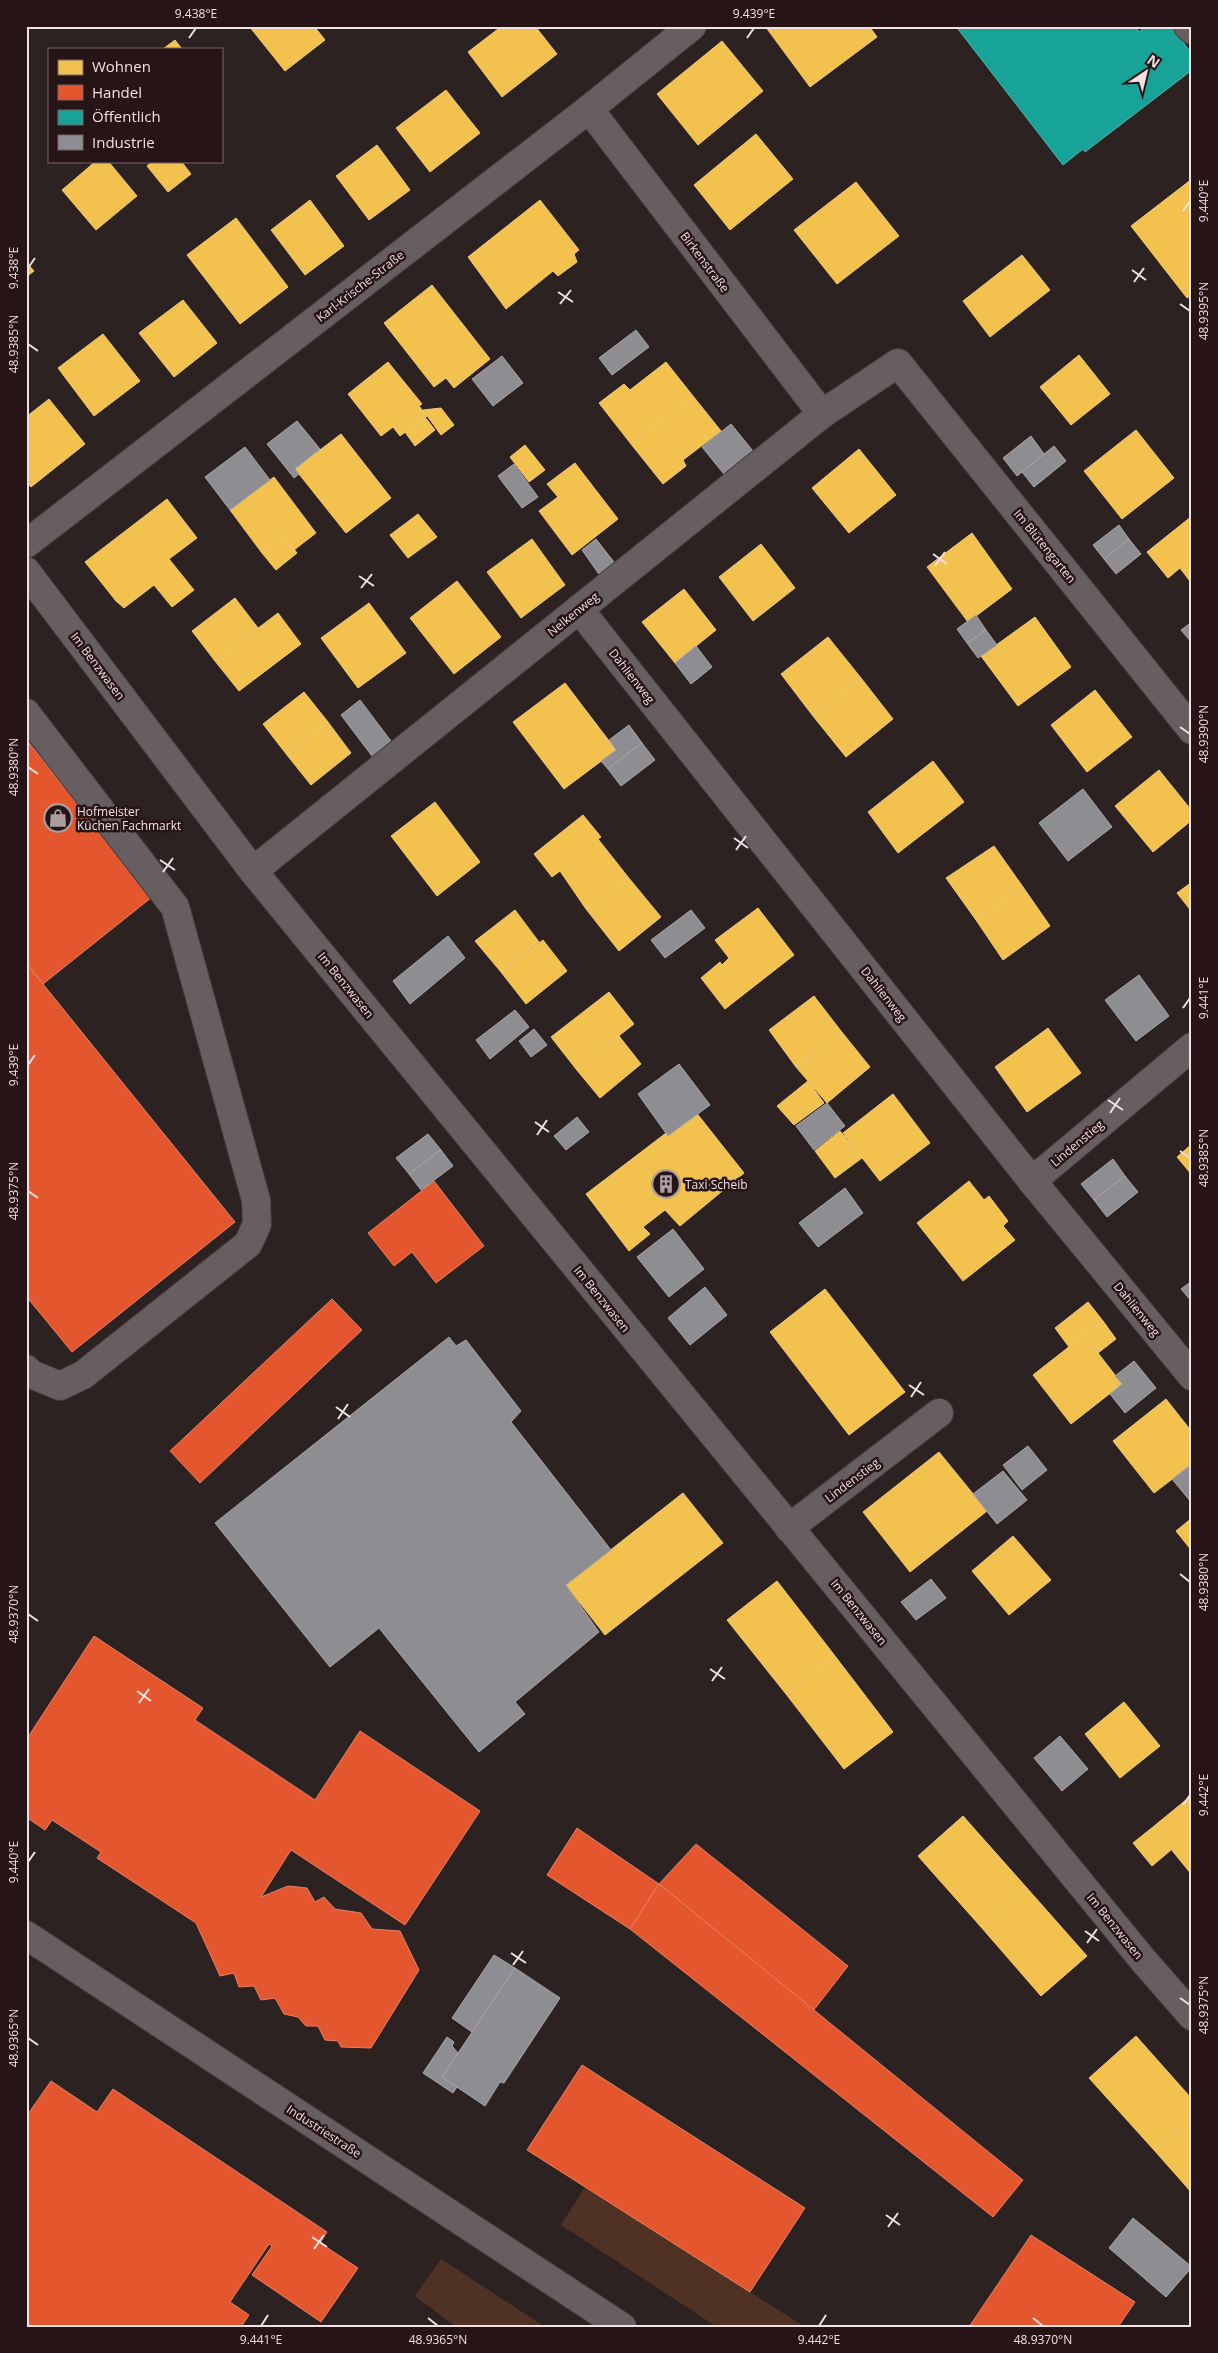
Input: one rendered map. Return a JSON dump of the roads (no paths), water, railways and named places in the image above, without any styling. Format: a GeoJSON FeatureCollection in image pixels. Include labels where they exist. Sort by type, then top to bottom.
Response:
{"type":"FeatureCollection","features":[{"type":"Feature","properties":{"kind":"street","name":"Karl-Krische-Straße"},"geometry":{"type":"LineString","coordinates":[[26,544],[589,109],[692,26]]}},
{"type":"Feature","properties":{"kind":"street"},"geometry":{"type":"LineString","coordinates":[[1188,26],[1192,30]]}},
{"type":"Feature","properties":{"kind":"street","name":"Birkenstraße"},"geometry":{"type":"LineString","coordinates":[[589,109],[822,414]]}},
{"type":"Feature","properties":{"kind":"street","name":"Nelkenweg"},"geometry":{"type":"LineString","coordinates":[[252,870],[822,414],[898,364]]}},
{"type":"Feature","properties":{"kind":"street","name":"Im Blütengarten"},"geometry":{"type":"LineString","coordinates":[[898,364],[1192,730]]}},
{"type":"Feature","properties":{"kind":"street","name":"Im Benzwasen"},"geometry":{"type":"LineString","coordinates":[[26,571],[252,870],[789,1528],[1192,2016]]}},
{"type":"Feature","properties":{"kind":"street","name":"Dahlienweg"},"geometry":{"type":"LineString","coordinates":[[579,609],[1032,1181],[1192,1376]]}},
{"type":"Feature","properties":{"kind":"street"},"geometry":{"type":"LineString","coordinates":[[26,712],[175,907],[256,1200],[257,1224],[248,1244],[83,1375],[60,1386],[31,1374],[26,1369]]}},
{"type":"Feature","properties":{"kind":"street","name":"Lindenstieg"},"geometry":{"type":"LineString","coordinates":[[1032,1181],[1192,1046]]}},
{"type":"Feature","properties":{"kind":"street","name":"Lindenstieg"},"geometry":{"type":"LineString","coordinates":[[789,1528],[939,1413]]}},
{"type":"Feature","properties":{"kind":"street","name":"Industriestraße"},"geometry":{"type":"LineString","coordinates":[[26,1935],[616,2325]]}},
{"type":"Feature","properties":{"kind":"place","name":"Hofmeister Küchen Fachmarkt"},"geometry":{"type":"Point","coordinates":[58,818]}},
{"type":"Feature","properties":{"kind":"place","name":"Taxi Scheib"},"geometry":{"type":"Point","coordinates":[666,1184]}}]}
